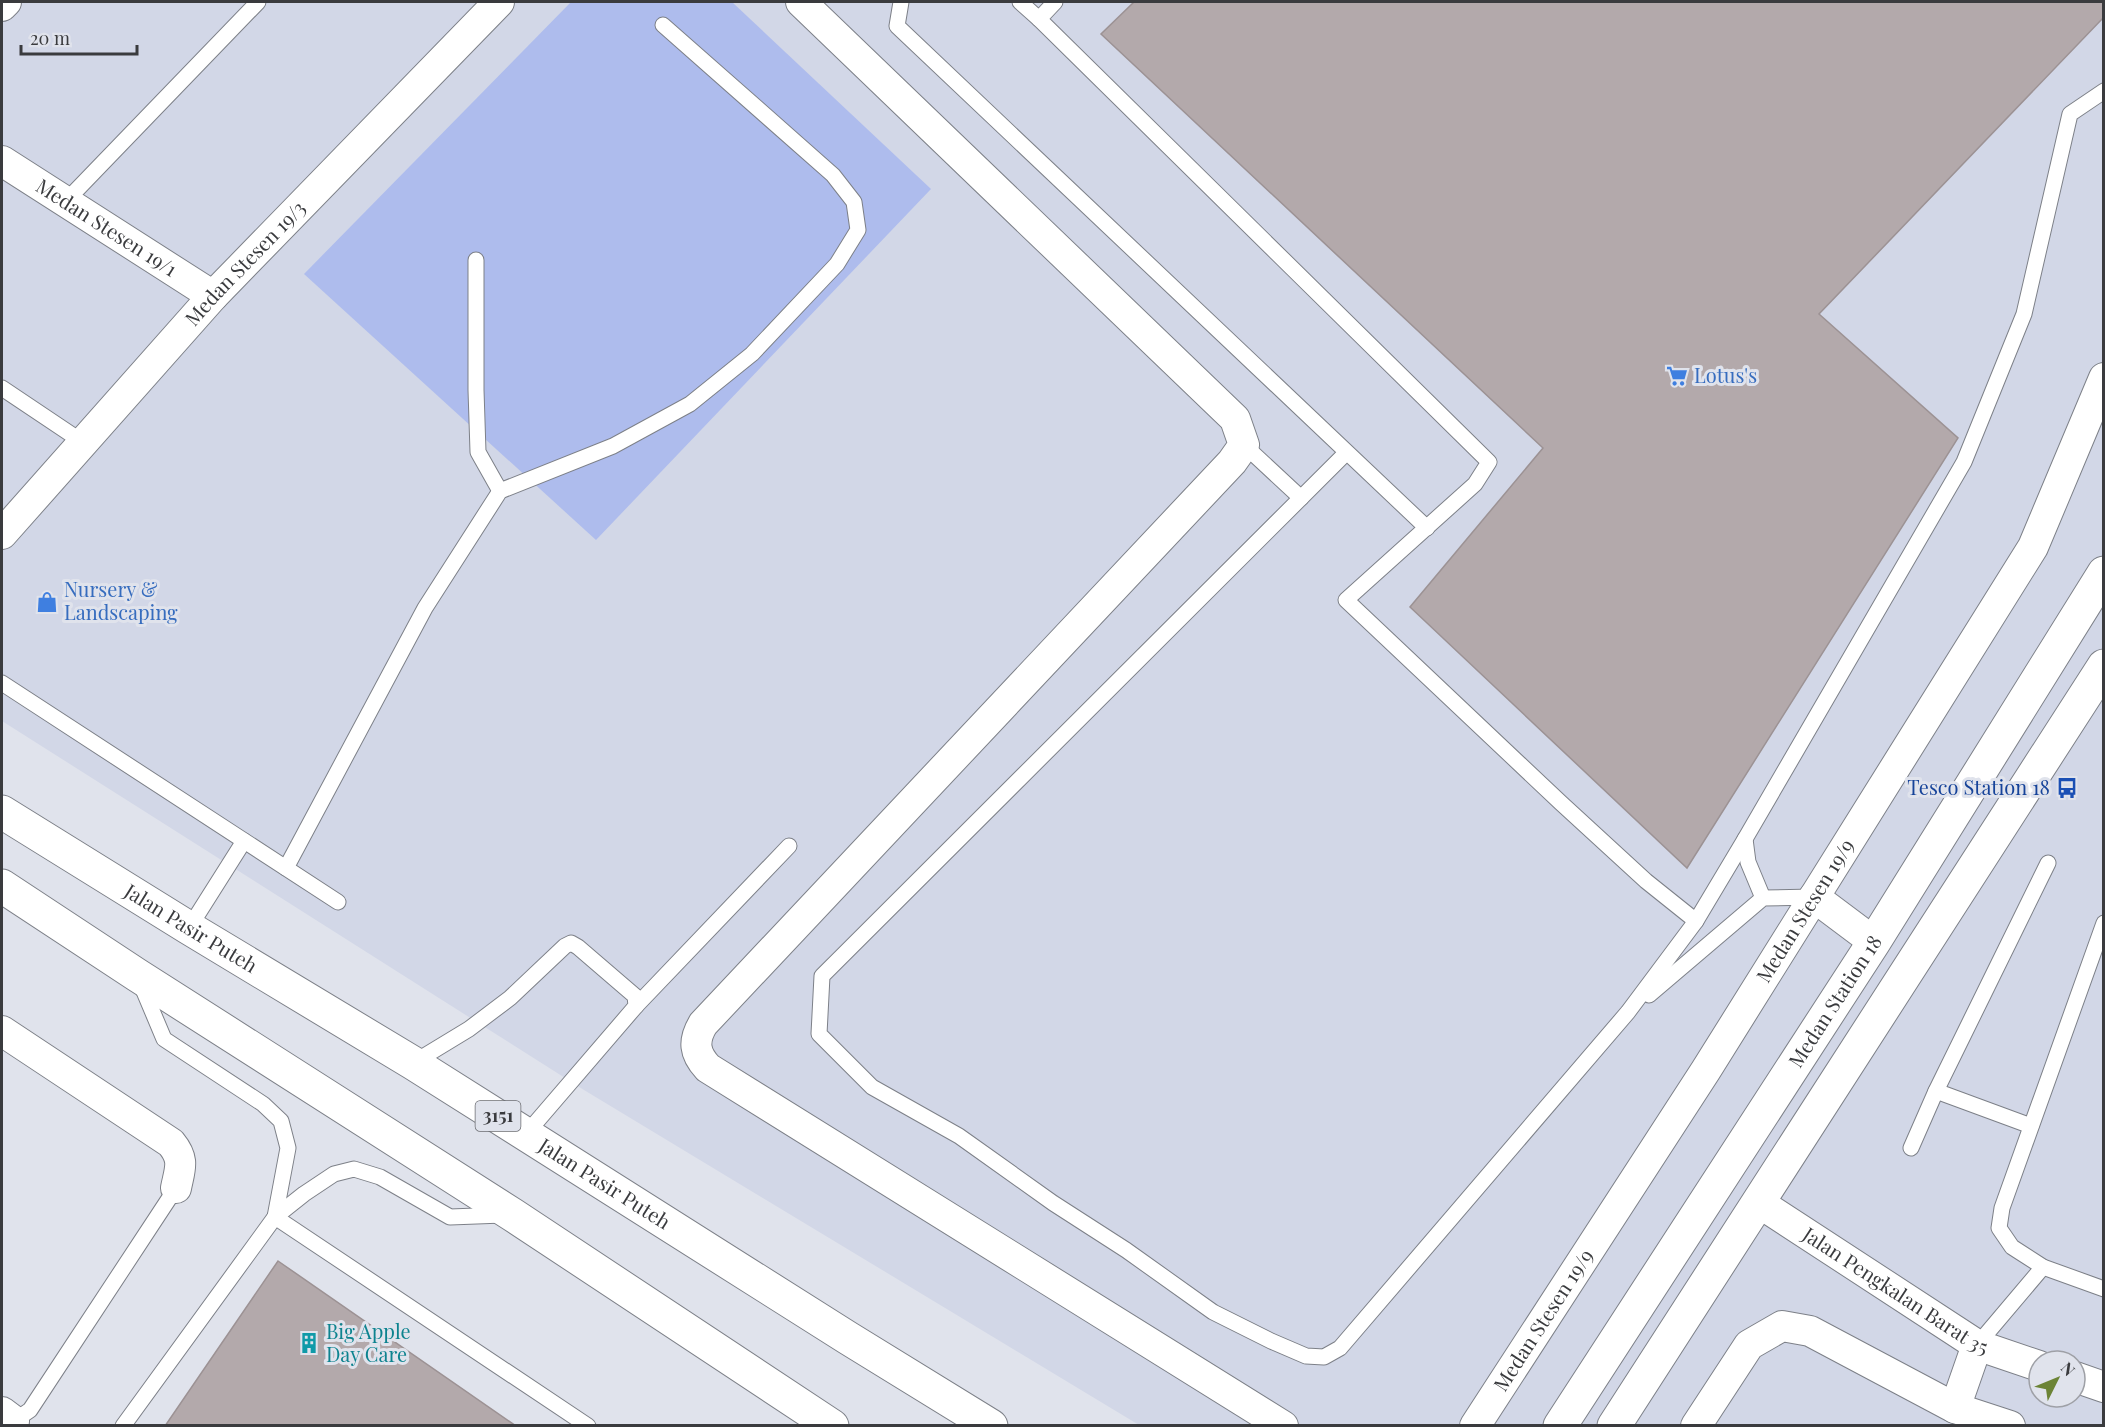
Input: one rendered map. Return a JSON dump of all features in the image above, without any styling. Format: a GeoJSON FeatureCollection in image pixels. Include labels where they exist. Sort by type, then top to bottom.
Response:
{"type":"FeatureCollection","features":[{"type":"Feature","properties":{"kind":"main road","name":"Medan Station 18"},"geometry":{"type":"LineString","coordinates":[[1560,1425],[1874,942],[2103,573]]}},
{"type":"Feature","properties":{"kind":"main road"},"geometry":{"type":"LineString","coordinates":[[1614,1425],[2103,666]]}},
{"type":"Feature","properties":{"kind":"main road","name":"Jalan Pasir Puteh"},"geometry":{"type":"LineString","coordinates":[[2,812],[413,1063],[848,1338],[991,1425]]}},
{"type":"Feature","properties":{"kind":"main road"},"geometry":{"type":"LineString","coordinates":[[2,886],[136,975],[513,1215],[832,1425]]}},
{"type":"Feature","properties":{"kind":"street"},"geometry":{"type":"LineString","coordinates":[[2,6],[6,2]]}},
{"type":"Feature","properties":{"kind":"street","name":"Medan Stesen 19/3"},"geometry":{"type":"LineString","coordinates":[[2,534],[213,296],[499,2]]}},
{"type":"Feature","properties":{"kind":"street"},"geometry":{"type":"LineString","coordinates":[[809,4],[1235,419],[1244,445],[1224,471],[703,1024],[697,1035],[695,1046],[700,1059],[708,1068],[1283,1425]]}},
{"type":"Feature","properties":{"kind":"street","name":"Medan Stesen 19/1"},"geometry":{"type":"LineString","coordinates":[[2,161],[213,296]]}},
{"type":"Feature","properties":{"kind":"street","name":"Medan Stesen 19/9"},"geometry":{"type":"LineString","coordinates":[[1475,1425],[1706,1070],[2033,547],[2103,378]]}},
{"type":"Feature","properties":{"kind":"street"},"geometry":{"type":"LineString","coordinates":[[1814,897],[1874,942]]}},
{"type":"Feature","properties":{"kind":"street"},"geometry":{"type":"LineString","coordinates":[[2,1031],[171,1143],[178,1151],[182,1162],[176,1188]]}},
{"type":"Feature","properties":{"kind":"street","name":"Jalan Pengkalan Barat 35"},"geometry":{"type":"LineString","coordinates":[[1758,1202],[1977,1346],[2027,1362]]}},
{"type":"Feature","properties":{"kind":"street"},"geometry":{"type":"LineString","coordinates":[[1696,1425],[1749,1345],[1782,1326],[1809,1331],[1952,1417],[2010,1425]]}},
{"type":"Feature","properties":{"kind":"street"},"geometry":{"type":"LineString","coordinates":[[1952,1417],[1977,1346]]}},
{"type":"Feature","properties":{"kind":"street"},"geometry":{"type":"LineString","coordinates":[[2087,1381],[2103,1387]]}},
{"type":"Feature","properties":{"kind":"lane"},"geometry":{"type":"LineString","coordinates":[[65,201],[258,2]]}},
{"type":"Feature","properties":{"kind":"lane"},"geometry":{"type":"LineString","coordinates":[[901,2],[897,26],[1427,528]]}},
{"type":"Feature","properties":{"kind":"lane"},"geometry":{"type":"LineString","coordinates":[[1020,2],[1489,462],[1475,484],[1346,600],[1561,803],[1646,880],[1696,921]]}},
{"type":"Feature","properties":{"kind":"lane"},"geometry":{"type":"LineString","coordinates":[[1038,19],[1055,2]]}},
{"type":"Feature","properties":{"kind":"lane"},"geometry":{"type":"LineString","coordinates":[[286,868],[425,609],[500,491],[613,446],[690,404],[752,354],[837,264],[858,230],[854,202],[833,175],[663,24]]}},
{"type":"Feature","properties":{"kind":"lane"},"geometry":{"type":"LineString","coordinates":[[1346,453],[822,976],[819,1034],[872,1087],[959,1136],[1214,1312],[1270,1341],[1306,1356],[1324,1357],[1340,1348],[1628,1012],[1696,921],[1964,462],[2024,314],[2070,114],[2103,91]]}},
{"type":"Feature","properties":{"kind":"lane"},"geometry":{"type":"LineString","coordinates":[[476,260],[478,453],[500,491]]}},
{"type":"Feature","properties":{"kind":"lane"},"geometry":{"type":"LineString","coordinates":[[2,388],[84,442]]}},
{"type":"Feature","properties":{"kind":"lane"},"geometry":{"type":"LineString","coordinates":[[1244,445],[1301,498]]}},
{"type":"Feature","properties":{"kind":"lane"},"geometry":{"type":"LineString","coordinates":[[2,683],[338,902]]}},
{"type":"Feature","properties":{"kind":"lane"},"geometry":{"type":"LineString","coordinates":[[1745,839],[1748,862],[1763,898]]}},
{"type":"Feature","properties":{"kind":"lane"},"geometry":{"type":"LineString","coordinates":[[189,928],[244,841]]}},
{"type":"Feature","properties":{"kind":"lane"},"geometry":{"type":"LineString","coordinates":[[526,1134],[636,1006],[789,846]]}},
{"type":"Feature","properties":{"kind":"lane"},"geometry":{"type":"LineString","coordinates":[[1911,1148],[2048,863]]}},
{"type":"Feature","properties":{"kind":"lane"},"geometry":{"type":"LineString","coordinates":[[1628,1012],[1763,898],[1814,897]]}},
{"type":"Feature","properties":{"kind":"lane"},"geometry":{"type":"LineString","coordinates":[[2103,923],[2002,1208],[1999,1228],[2012,1247],[2043,1267],[2103,1289]]}},
{"type":"Feature","properties":{"kind":"lane"},"geometry":{"type":"LineString","coordinates":[[413,1063],[469,1029],[510,998],[571,943],[635,996],[636,1006]]}},
{"type":"Feature","properties":{"kind":"lane"},"geometry":{"type":"LineString","coordinates":[[136,975],[164,1039],[263,1104],[281,1121],[288,1148],[275,1217]]}},
{"type":"Feature","properties":{"kind":"lane"},"geometry":{"type":"LineString","coordinates":[[1936,1092],[2031,1126]]}},
{"type":"Feature","properties":{"kind":"lane"},"geometry":{"type":"LineString","coordinates":[[123,1425],[275,1217],[334,1174],[354,1169],[380,1177],[450,1217],[513,1215]]}},
{"type":"Feature","properties":{"kind":"lane"},"geometry":{"type":"LineString","coordinates":[[9,1420],[30,1410],[176,1188]]}},
{"type":"Feature","properties":{"kind":"lane"},"geometry":{"type":"LineString","coordinates":[[275,1217],[588,1425]]}},
{"type":"Feature","properties":{"kind":"lane"},"geometry":{"type":"LineString","coordinates":[[1977,1346],[2043,1267]]}},
{"type":"Feature","properties":{"kind":"shaded area"},"geometry":{"type":"Polygon","coordinates":[[[2,2],[2103,2],[2103,1425],[1139,1425],[584,1090],[2,721],[2,2]]]}},
{"type":"Feature","properties":{"kind":"shaded area"},"geometry":{"type":"Polygon","coordinates":[[[571,2],[732,2],[931,189],[596,540],[304,274],[571,2]]]}},
{"type":"Feature","properties":{"kind":"building","name":"Lotus's"},"geometry":{"type":"Polygon","coordinates":[[[1134,2],[2104,2],[2104,17],[1819,314],[1958,438],[1687,868],[1410,607],[1543,448],[1101,34],[1134,2]]]}},
{"type":"Feature","properties":{"kind":"building","name":"Big Apple Day Care"},"geometry":{"type":"Polygon","coordinates":[[[278,1261],[516,1426],[165,1426],[278,1261]]]}},
{"type":"Feature","properties":{"kind":"place","name":"Lotus's"},"geometry":{"type":"Point","coordinates":[1677,376]}},
{"type":"Feature","properties":{"kind":"place","name":"Nursery & Landscaping"},"geometry":{"type":"Point","coordinates":[47,602]}},
{"type":"Feature","properties":{"kind":"place","name":"Tesco Station 18"},"geometry":{"type":"Point","coordinates":[2067,788]}},
{"type":"Feature","properties":{"kind":"place","name":"Big Apple Day Care"},"geometry":{"type":"Point","coordinates":[309,1343]}}]}
